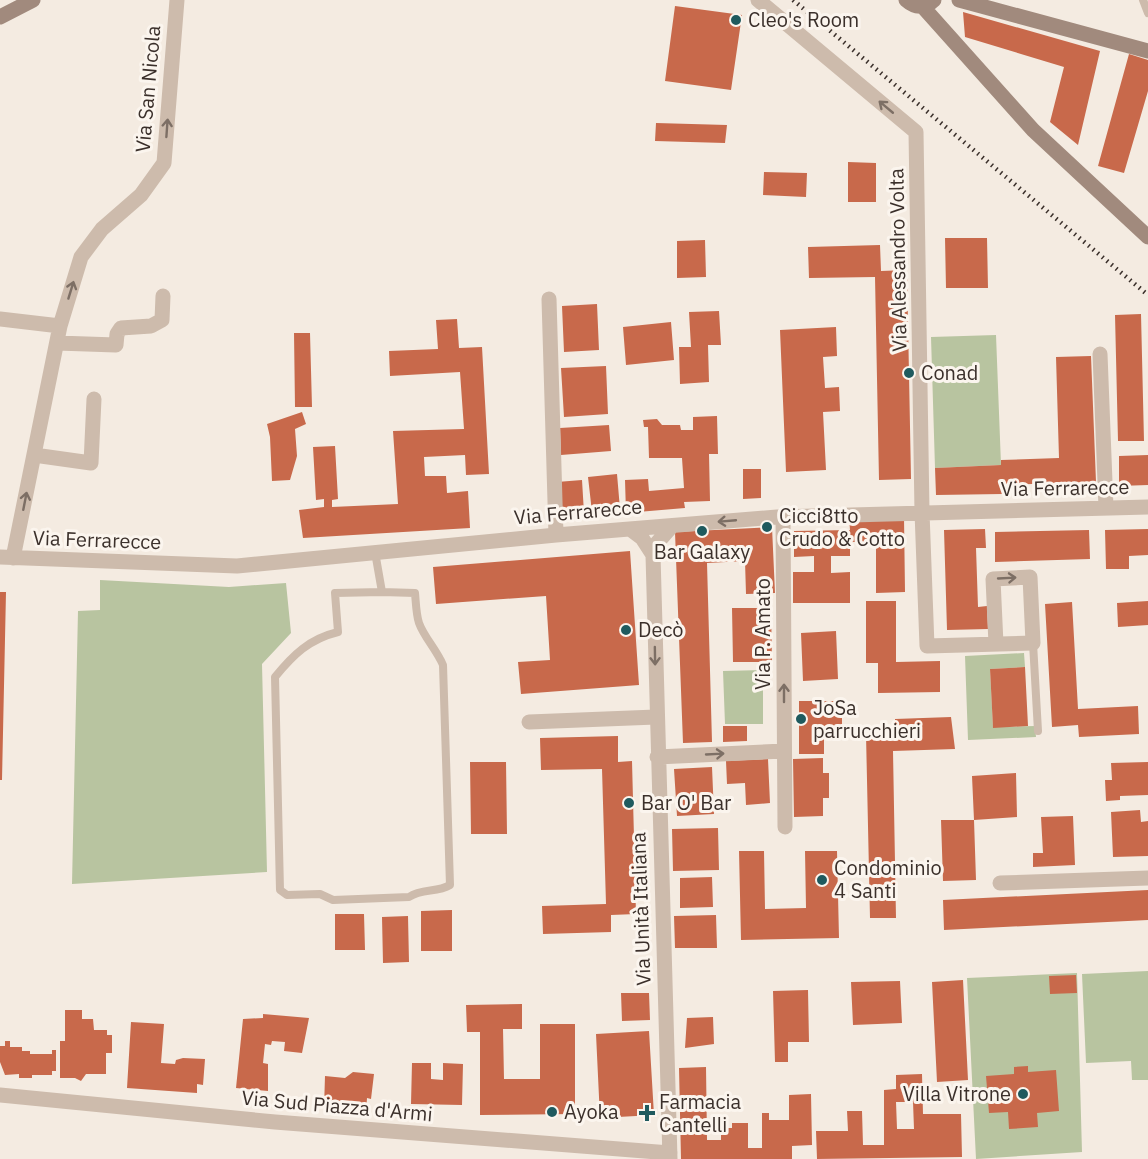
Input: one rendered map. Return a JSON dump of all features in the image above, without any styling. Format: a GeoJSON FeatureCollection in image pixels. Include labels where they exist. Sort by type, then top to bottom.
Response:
{"type":"FeatureCollection","features":[{"type":"Feature","properties":{"kind":"street"},"geometry":{"type":"LineString","coordinates":[[0,16],[18,0]]}},
{"type":"Feature","properties":{"kind":"street"},"geometry":{"type":"LineString","coordinates":[[0,16],[33,0]]}},
{"type":"Feature","properties":{"kind":"street","name":"Via San Nicola"},"geometry":{"type":"LineString","coordinates":[[7,558],[34,455],[60,326],[81,257],[102,229],[141,195],[164,163],[177,0]]}},
{"type":"Feature","properties":{"kind":"street","name":"Via Alessandro Volta"},"geometry":{"type":"LineString","coordinates":[[758,0],[916,132],[922,512],[927,646],[996,644]]}},
{"type":"Feature","properties":{"kind":"street"},"geometry":{"type":"LineString","coordinates":[[906,0],[912,5],[929,3],[1033,130],[1148,237]]}},
{"type":"Feature","properties":{"kind":"street"},"geometry":{"type":"LineString","coordinates":[[959,0],[1148,51]]}},
{"type":"Feature","properties":{"kind":"street"},"geometry":{"type":"LineString","coordinates":[[57,343],[116,345],[117,334],[121,328],[151,326],[158,323],[164,316],[163,296]]}},
{"type":"Feature","properties":{"kind":"street"},"geometry":{"type":"LineString","coordinates":[[549,299],[556,535]]}},
{"type":"Feature","properties":{"kind":"street"},"geometry":{"type":"LineString","coordinates":[[0,320],[60,326]]}},
{"type":"Feature","properties":{"kind":"street"},"geometry":{"type":"LineString","coordinates":[[1100,354],[1106,508]]}},
{"type":"Feature","properties":{"kind":"street"},"geometry":{"type":"LineString","coordinates":[[34,455],[91,463],[94,399]]}},
{"type":"Feature","properties":{"kind":"street","name":"Via Ferrarecce"},"geometry":{"type":"LineString","coordinates":[[7,558],[237,566],[556,535],[783,517],[1148,507]]}},
{"type":"Feature","properties":{"kind":"street","name":"Via P. Amato"},"geometry":{"type":"LineString","coordinates":[[783,517],[785,827]]}},
{"type":"Feature","properties":{"kind":"street"},"geometry":{"type":"LineString","coordinates":[[652,555],[657,543],[672,526]]}},
{"type":"Feature","properties":{"kind":"street"},"geometry":{"type":"LineString","coordinates":[[630,529],[642,538],[652,555]]}},
{"type":"Feature","properties":{"kind":"street","name":"Via Unità Italiana"},"geometry":{"type":"LineString","coordinates":[[652,555],[669,1157]]}},
{"type":"Feature","properties":{"kind":"street"},"geometry":{"type":"LineString","coordinates":[[1030,577],[1033,643],[996,644],[993,579],[1030,577]]}},
{"type":"Feature","properties":{"kind":"street"},"geometry":{"type":"LineString","coordinates":[[529,722],[656,717]]}},
{"type":"Feature","properties":{"kind":"street"},"geometry":{"type":"LineString","coordinates":[[657,757],[784,751]]}},
{"type":"Feature","properties":{"kind":"street"},"geometry":{"type":"LineString","coordinates":[[1000,883],[1148,878]]}},
{"type":"Feature","properties":{"kind":"street","name":"Via Sud Piazza d'Armi"},"geometry":{"type":"LineString","coordinates":[[0,1095],[669,1157]]}},
{"type":"Feature","properties":{"kind":"lane"},"geometry":{"type":"LineString","coordinates":[[1143,0],[1148,13]]}},
{"type":"Feature","properties":{"kind":"lane"},"geometry":{"type":"LineString","coordinates":[[375,552],[382,592]]}},
{"type":"Feature","properties":{"kind":"lane"},"geometry":{"type":"LineString","coordinates":[[335,592],[382,592],[415,593],[418,621],[424,634],[435,646],[443,665],[450,885],[444,888],[419,890],[409,897],[333,900],[320,894],[286,895],[280,890],[274,677],[296,652],[323,636],[338,632],[335,592]]}},
{"type":"Feature","properties":{"kind":"lane"},"geometry":{"type":"LineString","coordinates":[[1033,643],[1038,730]]}},
{"type":"Feature","properties":{"kind":"green space"},"geometry":{"type":"Polygon","coordinates":[[[996,335],[1001,465],[935,468],[931,337],[996,335]]]}},
{"type":"Feature","properties":{"kind":"green space"},"geometry":{"type":"Polygon","coordinates":[[[100,580],[229,587],[286,583],[291,633],[262,664],[267,872],[72,884],[78,611],[100,610],[100,580]]]}},
{"type":"Feature","properties":{"kind":"green space"},"geometry":{"type":"Polygon","coordinates":[[[1024,653],[1025,667],[990,669],[993,727],[1035,726],[1036,737],[968,740],[965,656],[1024,653]]]}},
{"type":"Feature","properties":{"kind":"green space"},"geometry":{"type":"Polygon","coordinates":[[[763,670],[763,724],[725,724],[723,671],[763,670]]]}},
{"type":"Feature","properties":{"kind":"green space"},"geometry":{"type":"Polygon","coordinates":[[[1148,971],[1148,1080],[1132,1080],[1131,1061],[1086,1063],[1082,974],[1148,971]]]}},
{"type":"Feature","properties":{"kind":"green space"},"geometry":{"type":"Polygon","coordinates":[[[1077,973],[1082,1152],[976,1159],[967,978],[1077,973]]]}},
{"type":"Feature","properties":{"kind":"building"},"geometry":{"type":"Polygon","coordinates":[[[675,6],[742,15],[731,90],[665,81],[675,6]]]}},
{"type":"Feature","properties":{"kind":"building"},"geometry":{"type":"Polygon","coordinates":[[[963,12],[1100,51],[1078,145],[1050,122],[1064,67],[965,37],[963,12]]]}},
{"type":"Feature","properties":{"kind":"building"},"geometry":{"type":"Polygon","coordinates":[[[1129,54],[1148,60],[1148,91],[1124,173],[1098,166],[1129,54]]]}},
{"type":"Feature","properties":{"kind":"building"},"geometry":{"type":"Polygon","coordinates":[[[656,123],[727,125],[725,143],[655,141],[656,123]]]}},
{"type":"Feature","properties":{"kind":"building"},"geometry":{"type":"Polygon","coordinates":[[[848,162],[876,163],[876,202],[848,202],[848,162]]]}},
{"type":"Feature","properties":{"kind":"building"},"geometry":{"type":"Polygon","coordinates":[[[764,172],[807,173],[806,197],[763,195],[764,172]]]}},
{"type":"Feature","properties":{"kind":"building"},"geometry":{"type":"Polygon","coordinates":[[[945,238],[987,238],[988,288],[946,288],[945,238]]]}},
{"type":"Feature","properties":{"kind":"building"},"geometry":{"type":"Polygon","coordinates":[[[705,240],[706,277],[677,278],[677,241],[705,240]]]}},
{"type":"Feature","properties":{"kind":"building"},"geometry":{"type":"Polygon","coordinates":[[[880,245],[881,271],[907,270],[911,479],[879,480],[875,277],[809,278],[808,247],[880,245]]]}},
{"type":"Feature","properties":{"kind":"building"},"geometry":{"type":"Polygon","coordinates":[[[597,304],[599,350],[564,352],[562,306],[597,304]]]}},
{"type":"Feature","properties":{"kind":"building"},"geometry":{"type":"Polygon","coordinates":[[[719,311],[721,345],[708,345],[709,382],[680,384],[679,347],[691,347],[689,312],[719,311]]]}},
{"type":"Feature","properties":{"kind":"building"},"geometry":{"type":"Polygon","coordinates":[[[1141,314],[1144,441],[1118,441],[1115,315],[1141,314]]]}},
{"type":"Feature","properties":{"kind":"building"},"geometry":{"type":"Polygon","coordinates":[[[457,319],[459,348],[482,347],[489,474],[466,475],[465,455],[424,457],[425,476],[446,476],[447,493],[468,491],[470,528],[303,538],[299,510],[324,507],[324,499],[316,500],[313,447],[335,446],[338,499],[332,500],[332,507],[398,504],[393,431],[464,429],[460,372],[390,376],[389,351],[438,349],[436,320],[457,319]]]}},
{"type":"Feature","properties":{"kind":"building"},"geometry":{"type":"Polygon","coordinates":[[[671,322],[674,360],[626,365],[623,327],[671,322]]]}},
{"type":"Feature","properties":{"kind":"building"},"geometry":{"type":"Polygon","coordinates":[[[836,327],[837,356],[823,357],[825,388],[839,387],[840,411],[823,412],[826,470],[786,472],[780,330],[836,327]]]}},
{"type":"Feature","properties":{"kind":"building"},"geometry":{"type":"Polygon","coordinates":[[[294,333],[310,333],[312,407],[295,407],[294,333]]]}},
{"type":"Feature","properties":{"kind":"building"},"geometry":{"type":"Polygon","coordinates":[[[1091,356],[1096,482],[1002,485],[1002,494],[936,495],[935,468],[1001,465],[1001,460],[1059,458],[1056,357],[1091,356]]]}},
{"type":"Feature","properties":{"kind":"building"},"geometry":{"type":"Polygon","coordinates":[[[606,366],[608,414],[564,417],[561,368],[606,366]]]}},
{"type":"Feature","properties":{"kind":"building"},"geometry":{"type":"Polygon","coordinates":[[[302,412],[306,424],[295,429],[297,456],[290,480],[272,481],[270,437],[267,424],[302,412]]]}},
{"type":"Feature","properties":{"kind":"building"},"geometry":{"type":"Polygon","coordinates":[[[717,416],[718,454],[709,454],[710,501],[684,502],[685,508],[626,513],[625,480],[648,479],[649,491],[684,488],[682,458],[649,458],[648,427],[644,427],[643,420],[657,419],[662,425],[680,425],[681,430],[693,430],[693,417],[717,416]]]}},
{"type":"Feature","properties":{"kind":"building"},"geometry":{"type":"Polygon","coordinates":[[[609,425],[611,451],[561,455],[560,428],[609,425]]]}},
{"type":"Feature","properties":{"kind":"building"},"geometry":{"type":"Polygon","coordinates":[[[1148,455],[1148,485],[1119,486],[1119,456],[1148,455]]]}},
{"type":"Feature","properties":{"kind":"building"},"geometry":{"type":"Polygon","coordinates":[[[743,469],[761,469],[761,498],[743,499],[743,469]]]}},
{"type":"Feature","properties":{"kind":"building"},"geometry":{"type":"Polygon","coordinates":[[[617,474],[620,509],[592,512],[588,477],[617,474]]]}},
{"type":"Feature","properties":{"kind":"building"},"geometry":{"type":"Polygon","coordinates":[[[582,480],[584,513],[558,514],[557,482],[582,480]]]}},
{"type":"Feature","properties":{"kind":"building"},"geometry":{"type":"Polygon","coordinates":[[[849,517],[904,517],[905,592],[876,593],[876,542],[850,542],[850,556],[831,556],[831,573],[850,572],[850,603],[793,603],[793,572],[814,572],[814,556],[794,557],[794,531],[850,530],[849,517]]]}},
{"type":"Feature","properties":{"kind":"building"},"geometry":{"type":"Polygon","coordinates":[[[772,527],[775,593],[746,594],[745,561],[707,563],[712,742],[683,743],[675,532],[772,527]]]}},
{"type":"Feature","properties":{"kind":"building"},"geometry":{"type":"Polygon","coordinates":[[[985,529],[986,548],[976,548],[978,607],[987,606],[988,629],[947,630],[944,530],[985,529]]]}},
{"type":"Feature","properties":{"kind":"building"},"geometry":{"type":"Polygon","coordinates":[[[1148,529],[1148,555],[1129,556],[1129,569],[1106,569],[1105,530],[1148,529]]]}},
{"type":"Feature","properties":{"kind":"building"},"geometry":{"type":"Polygon","coordinates":[[[1089,530],[1090,559],[995,562],[995,532],[1089,530]]]}},
{"type":"Feature","properties":{"kind":"building"},"geometry":{"type":"Polygon","coordinates":[[[630,551],[639,685],[521,694],[518,662],[550,660],[546,596],[436,604],[433,567],[630,551]]]}},
{"type":"Feature","properties":{"kind":"building"},"geometry":{"type":"Polygon","coordinates":[[[0,592],[6,592],[2,780],[0,780],[0,592]]]}},
{"type":"Feature","properties":{"kind":"building"},"geometry":{"type":"Polygon","coordinates":[[[866,601],[896,601],[896,662],[940,661],[940,692],[878,693],[878,663],[866,663],[866,601]]]}},
{"type":"Feature","properties":{"kind":"building"},"geometry":{"type":"Polygon","coordinates":[[[1148,601],[1148,625],[1118,627],[1117,603],[1148,601]]]}},
{"type":"Feature","properties":{"kind":"building"},"geometry":{"type":"Polygon","coordinates":[[[1072,602],[1078,709],[1138,706],[1139,734],[1079,737],[1078,725],[1052,727],[1045,604],[1072,602]]]}},
{"type":"Feature","properties":{"kind":"building"},"geometry":{"type":"Polygon","coordinates":[[[732,608],[771,608],[772,662],[733,662],[732,608]]]}},
{"type":"Feature","properties":{"kind":"building"},"geometry":{"type":"Polygon","coordinates":[[[836,631],[838,679],[803,681],[801,633],[836,631]]]}},
{"type":"Feature","properties":{"kind":"building"},"geometry":{"type":"Polygon","coordinates":[[[1025,667],[1028,726],[993,728],[990,669],[1025,667]]]}},
{"type":"Feature","properties":{"kind":"building"},"geometry":{"type":"Polygon","coordinates":[[[799,701],[842,701],[842,727],[824,727],[824,754],[799,754],[799,701]]]}},
{"type":"Feature","properties":{"kind":"building"},"geometry":{"type":"Polygon","coordinates":[[[951,717],[955,749],[893,751],[896,918],[870,918],[866,734],[895,733],[895,719],[951,717]]]}},
{"type":"Feature","properties":{"kind":"building"},"geometry":{"type":"Polygon","coordinates":[[[723,726],[747,726],[747,741],[723,742],[723,726]]]}},
{"type":"Feature","properties":{"kind":"building"},"geometry":{"type":"Polygon","coordinates":[[[618,736],[618,762],[632,761],[636,914],[611,915],[611,932],[543,934],[542,906],[606,904],[602,769],[541,770],[540,738],[618,736]]]}},
{"type":"Feature","properties":{"kind":"building"},"geometry":{"type":"Polygon","coordinates":[[[823,758],[823,773],[829,773],[829,798],[823,798],[823,816],[794,817],[793,759],[823,758]]]}},
{"type":"Feature","properties":{"kind":"building"},"geometry":{"type":"Polygon","coordinates":[[[768,759],[770,803],[746,805],[745,783],[727,784],[726,761],[768,759]]]}},
{"type":"Feature","properties":{"kind":"building"},"geometry":{"type":"Polygon","coordinates":[[[470,762],[506,762],[507,834],[471,834],[470,762]]]}},
{"type":"Feature","properties":{"kind":"building"},"geometry":{"type":"Polygon","coordinates":[[[1148,762],[1148,795],[1120,796],[1120,800],[1106,801],[1105,780],[1112,780],[1111,763],[1148,762]]]}},
{"type":"Feature","properties":{"kind":"building"},"geometry":{"type":"Polygon","coordinates":[[[712,767],[714,814],[677,816],[674,769],[712,767]]]}},
{"type":"Feature","properties":{"kind":"building"},"geometry":{"type":"Polygon","coordinates":[[[1016,773],[1017,817],[974,820],[972,776],[1016,773]]]}},
{"type":"Feature","properties":{"kind":"building"},"geometry":{"type":"Polygon","coordinates":[[[1140,810],[1141,822],[1148,821],[1148,856],[1113,857],[1111,812],[1140,810]]]}},
{"type":"Feature","properties":{"kind":"building"},"geometry":{"type":"Polygon","coordinates":[[[1073,816],[1075,865],[1033,867],[1033,853],[1043,853],[1041,817],[1073,816]]]}},
{"type":"Feature","properties":{"kind":"building"},"geometry":{"type":"Polygon","coordinates":[[[941,820],[974,820],[976,880],[943,881],[941,820]]]}},
{"type":"Feature","properties":{"kind":"building"},"geometry":{"type":"Polygon","coordinates":[[[718,828],[719,870],[673,871],[672,829],[718,828]]]}},
{"type":"Feature","properties":{"kind":"building","name":"Condominio 4 Santi"},"geometry":{"type":"Polygon","coordinates":[[[739,851],[764,851],[765,909],[806,908],[805,851],[837,851],[839,938],[741,940],[739,851]]]}},
{"type":"Feature","properties":{"kind":"building"},"geometry":{"type":"Polygon","coordinates":[[[712,877],[713,907],[680,908],[680,878],[712,877]]]}},
{"type":"Feature","properties":{"kind":"building"},"geometry":{"type":"Polygon","coordinates":[[[1148,890],[1148,920],[944,930],[943,900],[1148,890]]]}},
{"type":"Feature","properties":{"kind":"building"},"geometry":{"type":"Polygon","coordinates":[[[452,910],[452,951],[421,951],[421,911],[452,910]]]}},
{"type":"Feature","properties":{"kind":"building"},"geometry":{"type":"Polygon","coordinates":[[[335,914],[364,914],[365,950],[335,950],[335,914]]]}},
{"type":"Feature","properties":{"kind":"building"},"geometry":{"type":"Polygon","coordinates":[[[716,915],[717,948],[675,948],[674,916],[716,915]]]}},
{"type":"Feature","properties":{"kind":"building"},"geometry":{"type":"Polygon","coordinates":[[[408,916],[409,962],[383,963],[382,917],[408,916]]]}},
{"type":"Feature","properties":{"kind":"building"},"geometry":{"type":"Polygon","coordinates":[[[1076,975],[1077,993],[1050,994],[1049,976],[1076,975]]]}},
{"type":"Feature","properties":{"kind":"building"},"geometry":{"type":"Polygon","coordinates":[[[963,980],[968,1080],[937,1082],[932,982],[963,980]]]}},
{"type":"Feature","properties":{"kind":"building"},"geometry":{"type":"Polygon","coordinates":[[[900,981],[902,1023],[853,1025],[851,982],[900,981]]]}},
{"type":"Feature","properties":{"kind":"building"},"geometry":{"type":"Polygon","coordinates":[[[808,990],[809,1042],[788,1042],[788,1062],[775,1062],[773,991],[808,990]]]}},
{"type":"Feature","properties":{"kind":"building"},"geometry":{"type":"Polygon","coordinates":[[[621,993],[649,993],[650,1020],[622,1021],[621,993]]]}},
{"type":"Feature","properties":{"kind":"building"},"geometry":{"type":"Polygon","coordinates":[[[522,1004],[522,1029],[503,1029],[504,1079],[540,1079],[540,1024],[575,1024],[575,1114],[480,1115],[480,1032],[467,1032],[466,1005],[522,1004]]]}},
{"type":"Feature","properties":{"kind":"building"},"geometry":{"type":"Polygon","coordinates":[[[65,1010],[82,1010],[82,1019],[93,1019],[94,1030],[107,1030],[107,1035],[112,1035],[112,1053],[106,1053],[106,1074],[86,1074],[81,1081],[75,1078],[60,1078],[60,1041],[65,1041],[65,1010]]]}},
{"type":"Feature","properties":{"kind":"building"},"geometry":{"type":"Polygon","coordinates":[[[263,1014],[309,1018],[302,1053],[284,1051],[285,1042],[272,1041],[271,1045],[265,1044],[263,1063],[268,1064],[268,1091],[236,1088],[243,1019],[263,1018],[263,1014]]]}},
{"type":"Feature","properties":{"kind":"building"},"geometry":{"type":"Polygon","coordinates":[[[713,1017],[714,1044],[685,1048],[687,1018],[713,1017]]]}},
{"type":"Feature","properties":{"kind":"building"},"geometry":{"type":"Polygon","coordinates":[[[131,1022],[164,1024],[161,1063],[175,1064],[176,1060],[183,1058],[205,1059],[203,1085],[197,1084],[197,1093],[127,1088],[131,1022]]]}},
{"type":"Feature","properties":{"kind":"building"},"geometry":{"type":"Polygon","coordinates":[[[649,1031],[654,1115],[600,1118],[596,1034],[649,1031]]]}},
{"type":"Feature","properties":{"kind":"building"},"geometry":{"type":"Polygon","coordinates":[[[5,1041],[10,1041],[10,1047],[22,1047],[22,1051],[30,1051],[30,1054],[52,1054],[52,1050],[56,1050],[56,1071],[52,1071],[52,1075],[32,1075],[32,1078],[19,1078],[19,1074],[5,1075],[0,1062],[0,1046],[5,1046],[5,1041]]]}},
{"type":"Feature","properties":{"kind":"building"},"geometry":{"type":"Polygon","coordinates":[[[412,1063],[431,1063],[431,1079],[443,1080],[443,1063],[463,1064],[462,1105],[411,1104],[412,1063]]]}},
{"type":"Feature","properties":{"kind":"building","name":"Villa Vitrone"},"geometry":{"type":"Polygon","coordinates":[[[1028,1066],[1028,1072],[1056,1070],[1059,1111],[1037,1113],[1038,1127],[1009,1129],[1008,1112],[989,1113],[986,1076],[1014,1074],[1014,1067],[1028,1066]]]}},
{"type":"Feature","properties":{"kind":"building"},"geometry":{"type":"Polygon","coordinates":[[[706,1067],[707,1140],[721,1140],[721,1128],[732,1128],[732,1123],[748,1123],[748,1148],[762,1148],[762,1113],[769,1113],[769,1120],[789,1120],[789,1095],[811,1094],[812,1145],[792,1146],[792,1159],[681,1159],[679,1068],[706,1067]]]}},
{"type":"Feature","properties":{"kind":"building"},"geometry":{"type":"Polygon","coordinates":[[[353,1072],[374,1074],[371,1099],[367,1098],[366,1113],[350,1112],[351,1106],[343,1106],[343,1110],[324,1108],[325,1076],[345,1078],[353,1072]]]}},
{"type":"Feature","properties":{"kind":"building"},"geometry":{"type":"Polygon","coordinates":[[[922,1074],[923,1114],[961,1114],[962,1157],[817,1159],[816,1131],[848,1131],[847,1111],[862,1111],[863,1145],[884,1145],[884,1090],[896,1089],[896,1075],[922,1074]],[[896,1102],[897,1129],[914,1129],[913,1102],[896,1102]]]}},
{"type":"Feature","properties":{"kind":"railway"},"geometry":{"type":"LineString","coordinates":[[793,0],[1148,295]]}},
{"type":"Feature","properties":{"kind":"place","name":"Cleo's Room"},"geometry":{"type":"Point","coordinates":[736,20]}},
{"type":"Feature","properties":{"kind":"place","name":"Conad"},"geometry":{"type":"Point","coordinates":[909,373]}},
{"type":"Feature","properties":{"kind":"place","name":"Cicci8tto Crudo & Cotto"},"geometry":{"type":"Point","coordinates":[767,527]}},
{"type":"Feature","properties":{"kind":"place","name":"Bar Galaxy"},"geometry":{"type":"Point","coordinates":[702,531]}},
{"type":"Feature","properties":{"kind":"place","name":"Decò"},"geometry":{"type":"Point","coordinates":[626,630]}},
{"type":"Feature","properties":{"kind":"place","name":"JoSa parrucchieri"},"geometry":{"type":"Point","coordinates":[801,719]}},
{"type":"Feature","properties":{"kind":"place","name":"Bar O' Bar"},"geometry":{"type":"Point","coordinates":[629,803]}},
{"type":"Feature","properties":{"kind":"place","name":"Condominio 4 Santi"},"geometry":{"type":"Point","coordinates":[822,880]}},
{"type":"Feature","properties":{"kind":"place","name":"Villa Vitrone"},"geometry":{"type":"Point","coordinates":[1023,1094]}},
{"type":"Feature","properties":{"kind":"place","name":"Ayoka"},"geometry":{"type":"Point","coordinates":[552,1112]}},
{"type":"Feature","properties":{"kind":"place","name":"Farmacia Cantelli"},"geometry":{"type":"Point","coordinates":[647,1113]}}]}
